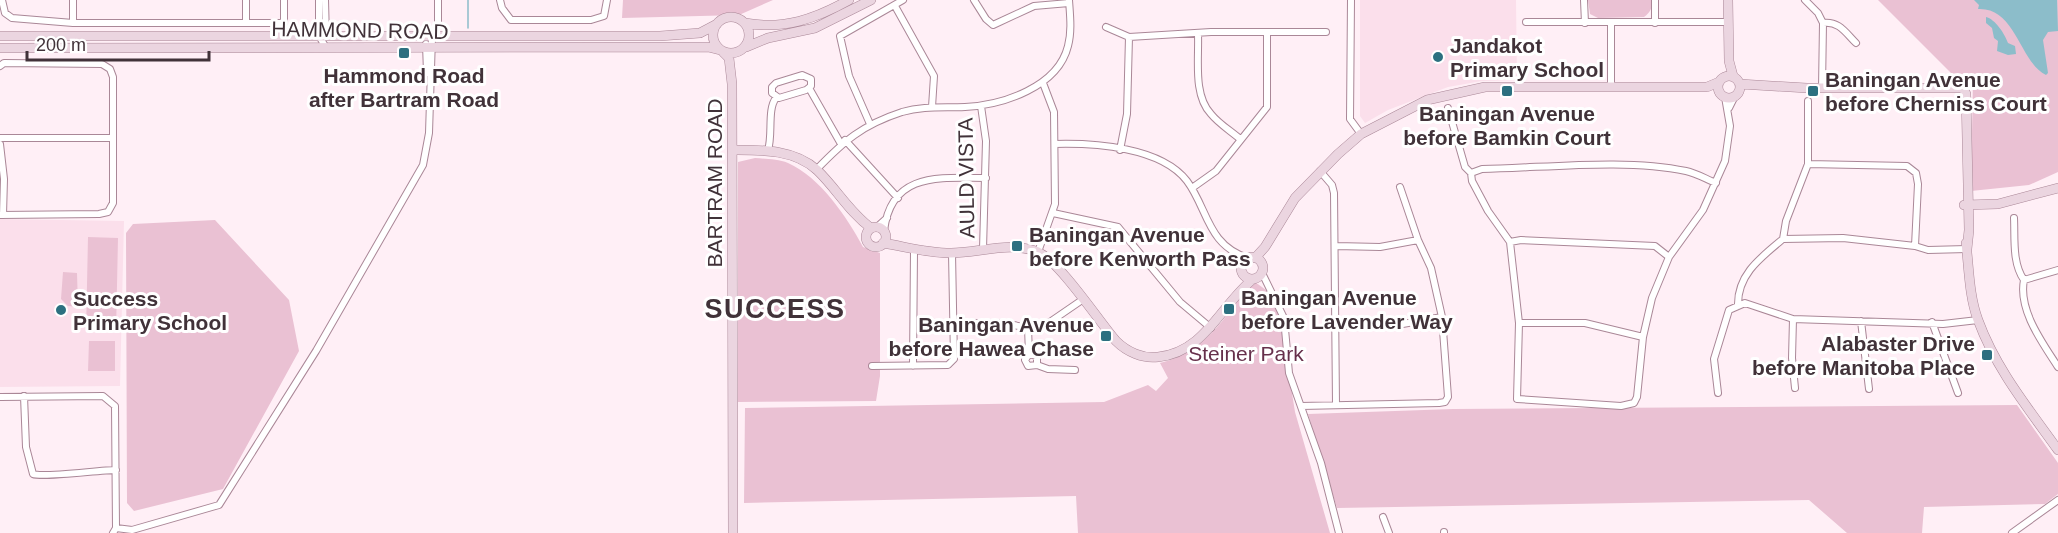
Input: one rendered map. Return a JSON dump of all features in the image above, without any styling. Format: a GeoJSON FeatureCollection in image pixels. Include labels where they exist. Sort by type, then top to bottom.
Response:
{"type":"FeatureCollection","features":[{"type":"Feature","properties":{"kind":"street"},"geometry":{"type":"LineString","coordinates":[[2,0],[5,13],[12,18],[73,23],[284,23],[284,0]]}},
{"type":"Feature","properties":{"kind":"street"},"geometry":{"type":"LineString","coordinates":[[73,0],[73,23]]}},
{"type":"Feature","properties":{"kind":"street"},"geometry":{"type":"LineString","coordinates":[[246,0],[246,23]]}},
{"type":"Feature","properties":{"kind":"street"},"geometry":{"type":"LineString","coordinates":[[319,0],[323,40]]}},
{"type":"Feature","properties":{"kind":"street"},"geometry":{"type":"LineString","coordinates":[[323,40],[325,0]]}},
{"type":"Feature","properties":{"kind":"street"},"geometry":{"type":"LineString","coordinates":[[438,0],[438,23]]}},
{"type":"Feature","properties":{"kind":"street"},"geometry":{"type":"LineString","coordinates":[[500,0],[502,8],[511,20],[591,20],[604,16],[607,0]]}},
{"type":"Feature","properties":{"kind":"street"},"geometry":{"type":"LineString","coordinates":[[745,23],[764,26],[793,24],[849,0]]}},
{"type":"Feature","properties":{"kind":"street"},"geometry":{"type":"LineString","coordinates":[[745,47],[749,32],[745,23],[740,19],[727,17],[717,24],[713,36],[721,50],[735,53],[768,38],[815,28],[871,0]]}},
{"type":"Feature","properties":{"kind":"street"},"geometry":{"type":"LineString","coordinates":[[870,124],[849,76],[840,36],[903,0]]}},
{"type":"Feature","properties":{"kind":"street"},"geometry":{"type":"LineString","coordinates":[[816,170],[843,142],[870,124],[902,112],[932,107],[981,106],[1015,96],[1043,82],[1063,59],[1068,45],[1069,1],[1034,6],[993,25],[986,19],[974,0]]}},
{"type":"Feature","properties":{"kind":"street"},"geometry":{"type":"LineString","coordinates":[[1351,0],[1350,119],[1361,134]]}},
{"type":"Feature","properties":{"kind":"street"},"geometry":{"type":"LineString","coordinates":[[1584,0],[1585,23]]}},
{"type":"Feature","properties":{"kind":"street"},"geometry":{"type":"LineString","coordinates":[[1654,0],[1655,23]]}},
{"type":"Feature","properties":{"kind":"street"},"geometry":{"type":"LineString","coordinates":[[1510,242],[1519,322],[1517,399],[1621,406],[1634,403],[1637,397],[1643,337],[1652,298],[1669,257],[1704,210],[1725,160],[1729,108],[1728,0]]}},
{"type":"Feature","properties":{"kind":"street"},"geometry":{"type":"LineString","coordinates":[[1805,0],[1818,12],[1822,23],[1822,88]]}},
{"type":"Feature","properties":{"kind":"street"},"geometry":{"type":"LineString","coordinates":[[895,6],[934,76],[932,107]]}},
{"type":"Feature","properties":{"kind":"street"},"geometry":{"type":"LineString","coordinates":[[1526,22],[1728,22]]}},
{"type":"Feature","properties":{"kind":"street"},"geometry":{"type":"LineString","coordinates":[[1822,23],[1832,22],[1839,25],[1856,43]]}},
{"type":"Feature","properties":{"kind":"street"},"geometry":{"type":"LineString","coordinates":[[1611,23],[1611,86]]}},
{"type":"Feature","properties":{"kind":"street","name":"HAMMOND ROAD"},"geometry":{"type":"LineString","coordinates":[[0,48],[429,37],[660,36],[700,33],[717,24]]}},
{"type":"Feature","properties":{"kind":"street"},"geometry":{"type":"LineString","coordinates":[[1106,27],[1129,37],[1326,32]]}},
{"type":"Feature","properties":{"kind":"street"},"geometry":{"type":"LineString","coordinates":[[1192,188],[1216,171],[1267,107],[1267,33]]}},
{"type":"Feature","properties":{"kind":"street"},"geometry":{"type":"LineString","coordinates":[[1198,34],[1199,85],[1204,104],[1209,113],[1240,139]]}},
{"type":"Feature","properties":{"kind":"street","name":"HAMMOND ROAD"},"geometry":{"type":"LineString","coordinates":[[0,36],[323,40],[429,49],[721,50]]}},
{"type":"Feature","properties":{"kind":"street"},"geometry":{"type":"LineString","coordinates":[[0,397],[104,396],[115,406],[114,530],[132,530],[219,505],[316,351],[423,165],[429,133],[429,37]]}},
{"type":"Feature","properties":{"kind":"street"},"geometry":{"type":"LineString","coordinates":[[1120,150],[1127,114],[1129,37]]}},
{"type":"Feature","properties":{"kind":"street","name":"BARTRAM ROAD"},"geometry":{"type":"LineString","coordinates":[[732,84],[735,67],[745,47]]}},
{"type":"Feature","properties":{"kind":"street","name":"BARTRAM ROAD"},"geometry":{"type":"LineString","coordinates":[[721,50],[729,58],[732,84],[733,533]]}},
{"type":"Feature","properties":{"kind":"street"},"geometry":{"type":"LineString","coordinates":[[0,66],[4,63],[102,64],[110,69],[113,76],[113,203],[108,212],[2,215],[4,179],[0,144]]}},
{"type":"Feature","properties":{"kind":"street"},"geometry":{"type":"LineString","coordinates":[[776,98],[771,90],[776,83],[806,76],[811,80],[809,88],[843,142],[898,198]]}},
{"type":"Feature","properties":{"kind":"street"},"geometry":{"type":"LineString","coordinates":[[1038,252],[1053,213],[1054,112],[1043,82]]}},
{"type":"Feature","properties":{"kind":"street"},"geometry":{"type":"LineString","coordinates":[[733,150],[768,150],[804,161],[816,170],[860,220],[896,245],[914,251],[952,253],[983,249],[1023,249],[1038,252],[1055,264],[1120,346],[1145,357],[1176,354],[1211,328],[1238,291],[1250,263],[1265,247],[1295,198],[1320,171],[1361,134],[1426,100],[1483,87],[1962,88],[1966,94],[1966,249],[1978,320],[2007,380],[2058,450]]}},
{"type":"Feature","properties":{"kind":"street"},"geometry":{"type":"LineString","coordinates":[[768,150],[772,136],[772,104],[776,98],[809,88]]}},
{"type":"Feature","properties":{"kind":"street"},"geometry":{"type":"LineString","coordinates":[[1738,306],[1738,292],[1753,264],[1783,239],[1789,212],[1808,164],[1808,101]]}},
{"type":"Feature","properties":{"kind":"street","name":"AULD VISTA"},"geometry":{"type":"LineString","coordinates":[[981,106],[986,141],[983,249]]}},
{"type":"Feature","properties":{"kind":"street"},"geometry":{"type":"LineString","coordinates":[[1448,108],[1465,167],[1471,173],[1472,181],[1505,239],[1510,242],[1521,240],[1655,246],[1669,257]]}},
{"type":"Feature","properties":{"kind":"street"},"geometry":{"type":"LineString","coordinates":[[0,138],[113,138]]}},
{"type":"Feature","properties":{"kind":"street"},"geometry":{"type":"LineString","coordinates":[[1054,144],[1095,144],[1167,162],[1192,188],[1209,227],[1237,254],[1250,263],[1257,277],[1267,285],[1284,318],[1289,373],[1340,533]]}},
{"type":"Feature","properties":{"kind":"street"},"geometry":{"type":"LineString","coordinates":[[1808,164],[1907,166],[1916,173],[1918,184],[1915,246]]}},
{"type":"Feature","properties":{"kind":"street"},"geometry":{"type":"LineString","coordinates":[[1471,173],[1482,170],[1559,166],[1665,168],[1689,171],[1716,183]]}},
{"type":"Feature","properties":{"kind":"street"},"geometry":{"type":"LineString","coordinates":[[1320,171],[1332,185],[1334,193],[1336,404]]}},
{"type":"Feature","properties":{"kind":"street"},"geometry":{"type":"LineString","coordinates":[[878,233],[898,198],[910,186],[929,179],[986,178]]}},
{"type":"Feature","properties":{"kind":"street"},"geometry":{"type":"LineString","coordinates":[[1301,406],[1445,402],[1449,389],[1442,317],[1431,268],[1400,187]]}},
{"type":"Feature","properties":{"kind":"street"},"geometry":{"type":"LineString","coordinates":[[1966,202],[2007,201],[2058,188]]}},
{"type":"Feature","properties":{"kind":"street"},"geometry":{"type":"LineString","coordinates":[[1053,213],[1118,227],[1180,302],[1211,328]]}},
{"type":"Feature","properties":{"kind":"street"},"geometry":{"type":"LineString","coordinates":[[2014,218],[2016,261],[2018,271],[2024,280],[2022,291],[2029,316],[2058,367]]}},
{"type":"Feature","properties":{"kind":"street"},"geometry":{"type":"LineString","coordinates":[[1783,239],[1843,238],[1915,246],[1928,250],[1966,249]]}},
{"type":"Feature","properties":{"kind":"street"},"geometry":{"type":"LineString","coordinates":[[1335,246],[1380,247],[1419,240]]}},
{"type":"Feature","properties":{"kind":"street"},"geometry":{"type":"LineString","coordinates":[[913,366],[914,251]]}},
{"type":"Feature","properties":{"kind":"street"},"geometry":{"type":"LineString","coordinates":[[872,366],[948,365],[954,359],[952,253]]}},
{"type":"Feature","properties":{"kind":"street"},"geometry":{"type":"LineString","coordinates":[[1250,263],[1257,277]]}},
{"type":"Feature","properties":{"kind":"street"},"geometry":{"type":"LineString","coordinates":[[2024,280],[2058,270]]}},
{"type":"Feature","properties":{"kind":"street"},"geometry":{"type":"LineString","coordinates":[[1238,291],[1257,277]]}},
{"type":"Feature","properties":{"kind":"street"},"geometry":{"type":"LineString","coordinates":[[953,323],[1004,323],[1028,328],[1047,324],[1082,300]]}},
{"type":"Feature","properties":{"kind":"street"},"geometry":{"type":"LineString","coordinates":[[1718,393],[1714,359],[1729,310],[1745,303],[1793,319],[1943,324],[1978,320]]}},
{"type":"Feature","properties":{"kind":"street"},"geometry":{"type":"LineString","coordinates":[[1335,326],[1397,325],[1442,317]]}},
{"type":"Feature","properties":{"kind":"street"},"geometry":{"type":"LineString","coordinates":[[1793,319],[1792,358],[1795,388]]}},
{"type":"Feature","properties":{"kind":"street"},"geometry":{"type":"LineString","coordinates":[[1861,321],[1869,388]]}},
{"type":"Feature","properties":{"kind":"street"},"geometry":{"type":"LineString","coordinates":[[1519,322],[1585,323],[1643,337]]}},
{"type":"Feature","properties":{"kind":"street"},"geometry":{"type":"LineString","coordinates":[[1932,322],[1958,393]]}},
{"type":"Feature","properties":{"kind":"street"},"geometry":{"type":"LineString","coordinates":[[1028,328],[1029,354],[1025,358],[1026,364],[1031,367],[1037,364]]}},
{"type":"Feature","properties":{"kind":"street"},"geometry":{"type":"LineString","coordinates":[[1029,354],[1038,357],[1037,364]]}},
{"type":"Feature","properties":{"kind":"street"},"geometry":{"type":"LineString","coordinates":[[1037,364],[1048,369],[1075,370]]}},
{"type":"Feature","properties":{"kind":"street"},"geometry":{"type":"LineString","coordinates":[[24,396],[26,447],[33,474],[48,477],[74,471],[116,470]]}},
{"type":"Feature","properties":{"kind":"street"},"geometry":{"type":"LineString","coordinates":[[2012,533],[2058,500]]}},
{"type":"Feature","properties":{"kind":"street"},"geometry":{"type":"LineString","coordinates":[[1383,517],[1389,533]]}},
{"type":"Feature","properties":{"kind":"shaded area","name":"Jandakot Primary School"},"geometry":{"type":"Polygon","coordinates":[[[1360,0],[1516,0],[1517,80],[1482,81],[1448,87],[1388,110],[1365,123],[1360,116],[1360,0]]]}},
{"type":"Feature","properties":{"kind":"shaded area","name":"Success Primary School"},"geometry":{"type":"Polygon","coordinates":[[[0,219],[124,221],[120,386],[0,387],[0,219]]]}},
{"type":"Feature","properties":{"kind":"green space"},"geometry":{"type":"Polygon","coordinates":[[[623,0],[773,0],[739,15],[622,18],[623,0]]]}},
{"type":"Feature","properties":{"kind":"green space"},"geometry":{"type":"Polygon","coordinates":[[[1588,0],[1652,0],[1652,3],[1650,12],[1644,17],[1598,18],[1590,14],[1588,0]]]}},
{"type":"Feature","properties":{"kind":"green space"},"geometry":{"type":"Polygon","coordinates":[[[1878,0],[2058,0],[2058,172],[2029,185],[1971,191],[1973,77],[1955,77],[1878,0]]]}},
{"type":"Feature","properties":{"kind":"green space"},"geometry":{"type":"Polygon","coordinates":[[[755,158],[776,160],[800,169],[832,199],[863,247],[880,253],[880,376],[876,401],[738,402],[738,162],[755,158]]]}},
{"type":"Feature","properties":{"kind":"green space"},"geometry":{"type":"Polygon","coordinates":[[[215,220],[289,300],[299,351],[223,489],[134,511],[127,503],[126,233],[133,224],[215,220]]]}},
{"type":"Feature","properties":{"kind":"green space"},"geometry":{"type":"Polygon","coordinates":[[[88,237],[118,238],[116,332],[86,332],[88,237]]]}},
{"type":"Feature","properties":{"kind":"green space"},"geometry":{"type":"Polygon","coordinates":[[[63,272],[77,273],[78,307],[68,306],[61,299],[63,272]]]}},
{"type":"Feature","properties":{"kind":"green space","name":"Steiner Park"},"geometry":{"type":"Polygon","coordinates":[[[1255,282],[1266,290],[1279,312],[1295,412],[1330,533],[1078,533],[1076,496],[744,503],[745,408],[1104,402],[1148,385],[1156,391],[1168,378],[1160,363],[1176,358],[1201,342],[1222,321],[1250,284],[1255,282]]]}},
{"type":"Feature","properties":{"kind":"green space"},"geometry":{"type":"Polygon","coordinates":[[[89,341],[115,341],[115,371],[88,371],[89,341]]]}},
{"type":"Feature","properties":{"kind":"green space"},"geometry":{"type":"Polygon","coordinates":[[[2017,405],[2058,463],[2058,494],[2045,504],[1924,507],[1922,533],[1847,533],[1809,500],[1337,508],[1308,414],[1453,409],[2017,405]]]}},
{"type":"Feature","properties":{"kind":"water"},"geometry":{"type":"Polygon","coordinates":[[[1974,0],[2057,0],[2058,31],[2048,32],[2043,40],[2048,73],[2046,75],[2037,69],[2001,17],[1991,11],[1978,9],[1979,5],[1974,0]]]}},
{"type":"Feature","properties":{"kind":"water"},"geometry":{"type":"Polygon","coordinates":[[[1986,17],[1999,27],[2008,43],[2015,46],[2016,54],[2008,55],[1997,51],[1998,41],[1994,38],[1992,28],[1986,23],[1986,17]]]}},
{"type":"Feature","properties":{"kind":"waterway"},"geometry":{"type":"LineString","coordinates":[[468,0],[468,28]]}},
{"type":"Feature","properties":{"kind":"place","name":"Hammond Road after Bartram Road"},"geometry":{"type":"Point","coordinates":[404,53]}},
{"type":"Feature","properties":{"kind":"place","name":"Jandakot Primary School"},"geometry":{"type":"Point","coordinates":[1438,57]}},
{"type":"Feature","properties":{"kind":"place","name":"Baningan Avenue before Bamkin Court"},"geometry":{"type":"Point","coordinates":[1507,91]}},
{"type":"Feature","properties":{"kind":"place","name":"Baningan Avenue before Cherniss Court"},"geometry":{"type":"Point","coordinates":[1813,91]}},
{"type":"Feature","properties":{"kind":"place","name":"Baningan Avenue before Kenworth Pass"},"geometry":{"type":"Point","coordinates":[1017,246]}},
{"type":"Feature","properties":{"kind":"place","name":"Baningan Avenue before Lavender Way"},"geometry":{"type":"Point","coordinates":[1229,309]}},
{"type":"Feature","properties":{"kind":"place","name":"Success Primary School"},"geometry":{"type":"Point","coordinates":[61,310]}},
{"type":"Feature","properties":{"kind":"place","name":"Baningan Avenue before Hawea Chase"},"geometry":{"type":"Point","coordinates":[1106,336]}},
{"type":"Feature","properties":{"kind":"place","name":"Alabaster Drive before Manitoba Place"},"geometry":{"type":"Point","coordinates":[1987,355]}},
{"type":"Feature","properties":{"kind":"district","name":"SUCCESS"},"geometry":{"type":"Point","coordinates":[775,309]}}]}
